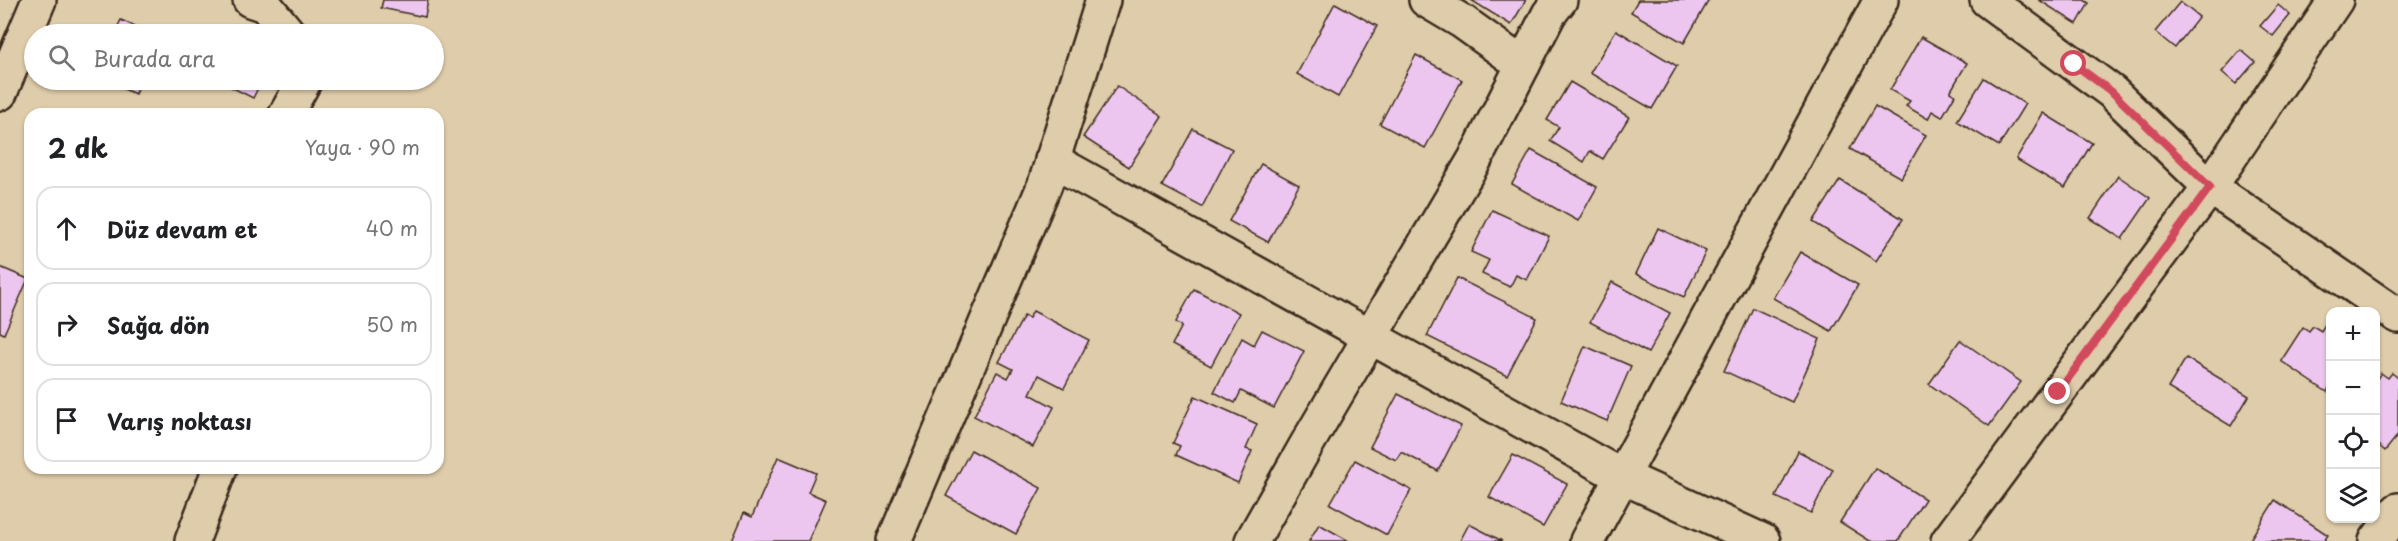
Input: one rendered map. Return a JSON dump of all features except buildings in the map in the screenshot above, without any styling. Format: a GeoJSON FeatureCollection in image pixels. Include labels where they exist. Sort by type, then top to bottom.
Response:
{"type":"FeatureCollection","features":[{"type":"Feature","properties":{"kind":"street"},"geometry":{"type":"LineString","coordinates":[[29,24],[39,0]]}},
{"type":"Feature","properties":{"kind":"street"},"geometry":{"type":"LineString","coordinates":[[250,0],[265,5],[281,24]]}},
{"type":"Feature","properties":{"kind":"street"},"geometry":{"type":"LineString","coordinates":[[894,541],[1052,160],[1103,0]]}},
{"type":"Feature","properties":{"kind":"street"},"geometry":{"type":"LineString","coordinates":[[1426,0],[1523,65]]}},
{"type":"Feature","properties":{"kind":"street"},"geometry":{"type":"LineString","coordinates":[[1252,541],[1475,159],[1549,14],[1560,0]]}},
{"type":"Feature","properties":{"kind":"street"},"geometry":{"type":"LineString","coordinates":[[1587,541],[1881,0]]}},
{"type":"Feature","properties":{"kind":"street"},"geometry":{"type":"LineString","coordinates":[[1987,0],[2112,92],[2210,187],[2398,316]]}},
{"type":"Feature","properties":{"kind":"street"},"geometry":{"type":"LineString","coordinates":[[1948,541],[2210,187],[2336,0]]}},
{"type":"Feature","properties":{"kind":"street"},"geometry":{"type":"LineString","coordinates":[[0,93],[24,36]]}},
{"type":"Feature","properties":{"kind":"street"},"geometry":{"type":"LineString","coordinates":[[289,108],[299,90]]}},
{"type":"Feature","properties":{"kind":"street"},"geometry":{"type":"LineString","coordinates":[[1052,160],[1622,476],[1763,541]]}},
{"type":"Feature","properties":{"kind":"street"},"geometry":{"type":"LineString","coordinates":[[192,541],[218,474]]}},
{"type":"Feature","properties":{"kind":"street"},"geometry":{"type":"LineString","coordinates":[[2376,541],[2398,510]]}},
{"type":"Feature","properties":{"kind":"route"},"geometry":{"type":"LineString","coordinates":[[2058,392],[2210,187],[2112,92],[2074,64]]}}]}
